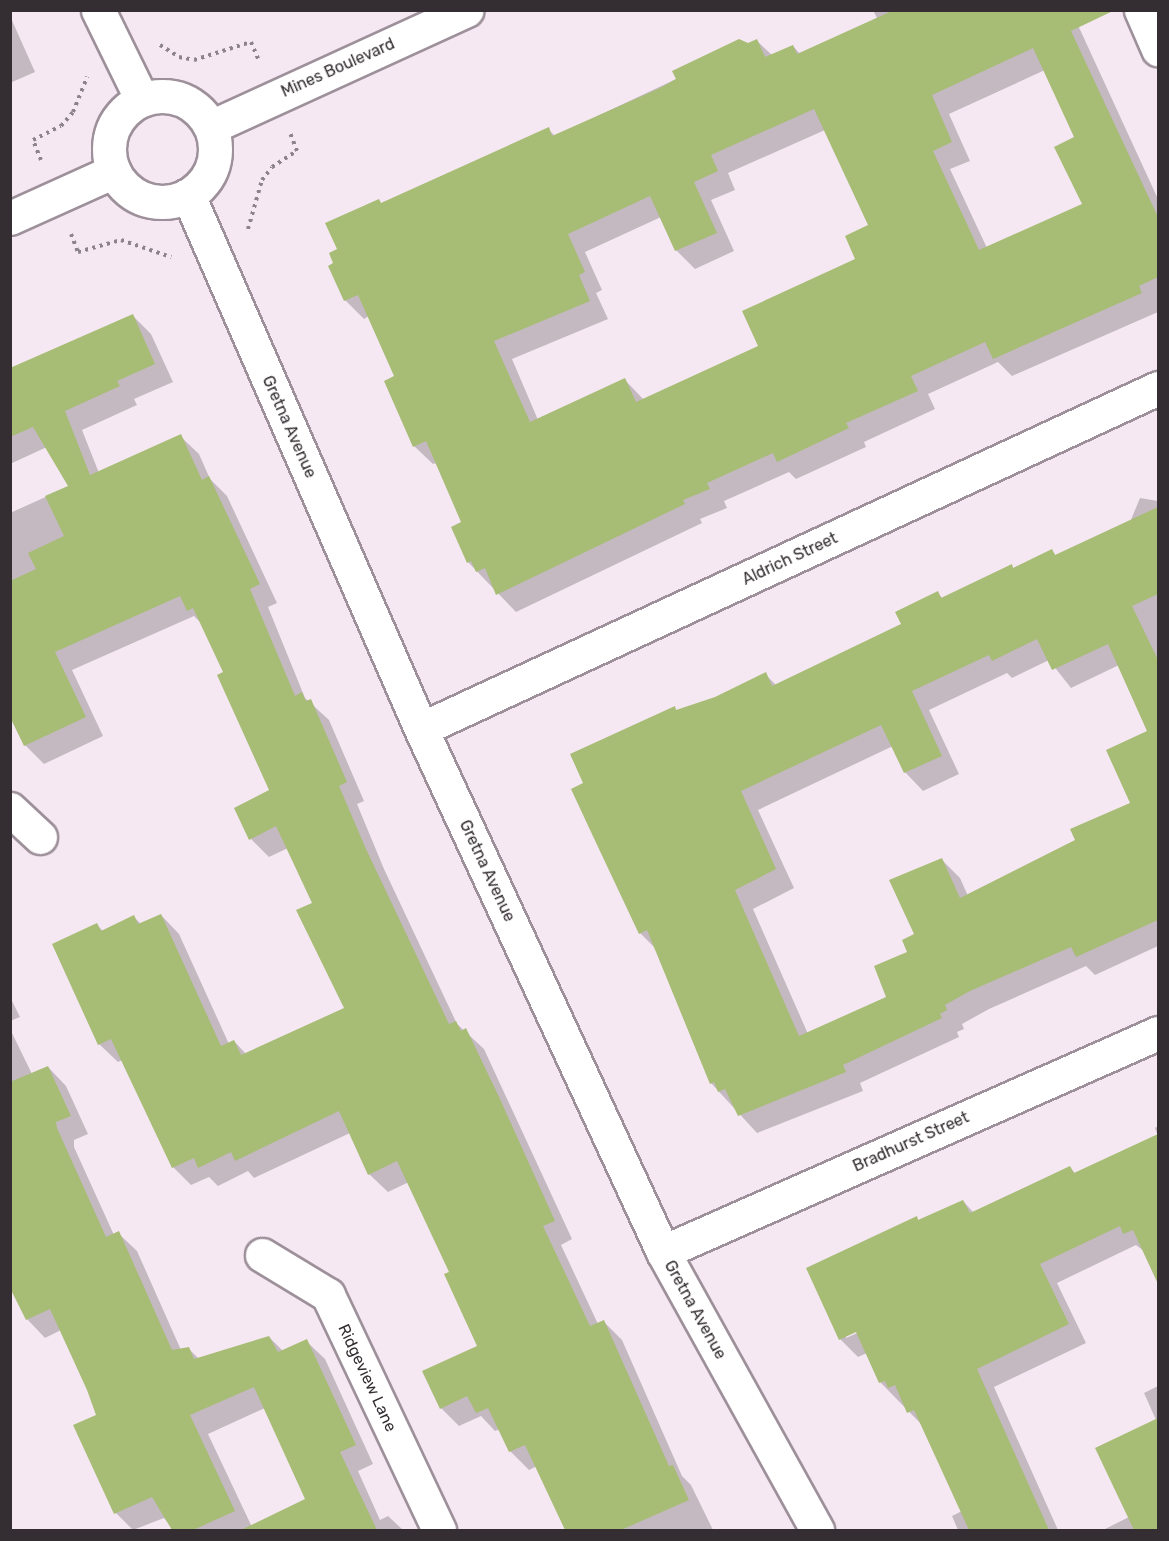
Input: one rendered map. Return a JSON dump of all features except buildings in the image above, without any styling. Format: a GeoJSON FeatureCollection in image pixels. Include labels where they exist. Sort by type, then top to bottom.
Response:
{"type":"FeatureCollection","features":[{"type":"Feature","properties":{"kind":"street"},"geometry":{"type":"LineString","coordinates":[[98,10],[142,100]]}},
{"type":"Feature","properties":{"kind":"street","name":"Mines Boulevard"},"geometry":{"type":"LineString","coordinates":[[211,127],[466,10]]}},
{"type":"Feature","properties":{"kind":"street"},"geometry":{"type":"LineString","coordinates":[[1141,10],[1158,49]]}},
{"type":"Feature","properties":{"kind":"street"},"geometry":{"type":"LineString","coordinates":[[175,97],[190,103],[211,127],[214,158],[201,186],[188,195],[154,202],[138,196],[114,171],[110,155],[117,122],[142,100],[175,97]]}},
{"type":"Feature","properties":{"kind":"street"},"geometry":{"type":"LineString","coordinates":[[10,218],[114,171]]}},
{"type":"Feature","properties":{"kind":"street","name":"Gretna Avenue"},"geometry":{"type":"LineString","coordinates":[[188,195],[421,729],[663,1252],[817,1530]]}},
{"type":"Feature","properties":{"kind":"street","name":"Aldrich Street"},"geometry":{"type":"LineString","coordinates":[[421,729],[1158,388]]}},
{"type":"Feature","properties":{"kind":"street"},"geometry":{"type":"LineString","coordinates":[[10,809],[40,837]]}},
{"type":"Feature","properties":{"kind":"street","name":"Bradhurst Street"},"geometry":{"type":"LineString","coordinates":[[663,1252],[1158,1033]]}},
{"type":"Feature","properties":{"kind":"street","name":"Ridgeview Lane"},"geometry":{"type":"LineString","coordinates":[[262,1256],[328,1295],[439,1530]]}},
{"type":"Feature","properties":{"kind":"path"},"geometry":{"type":"LineString","coordinates":[[157,43],[179,57],[194,60],[250,42],[260,64]]}},
{"type":"Feature","properties":{"kind":"path"},"geometry":{"type":"LineString","coordinates":[[41,161],[33,140],[61,126],[74,112],[88,72]]}},
{"type":"Feature","properties":{"kind":"path"},"geometry":{"type":"LineString","coordinates":[[248,229],[262,180],[272,167],[297,151],[288,129]]}},
{"type":"Feature","properties":{"kind":"path"},"geometry":{"type":"LineString","coordinates":[[70,233],[78,252],[120,240],[155,249],[177,260]]}}]}
